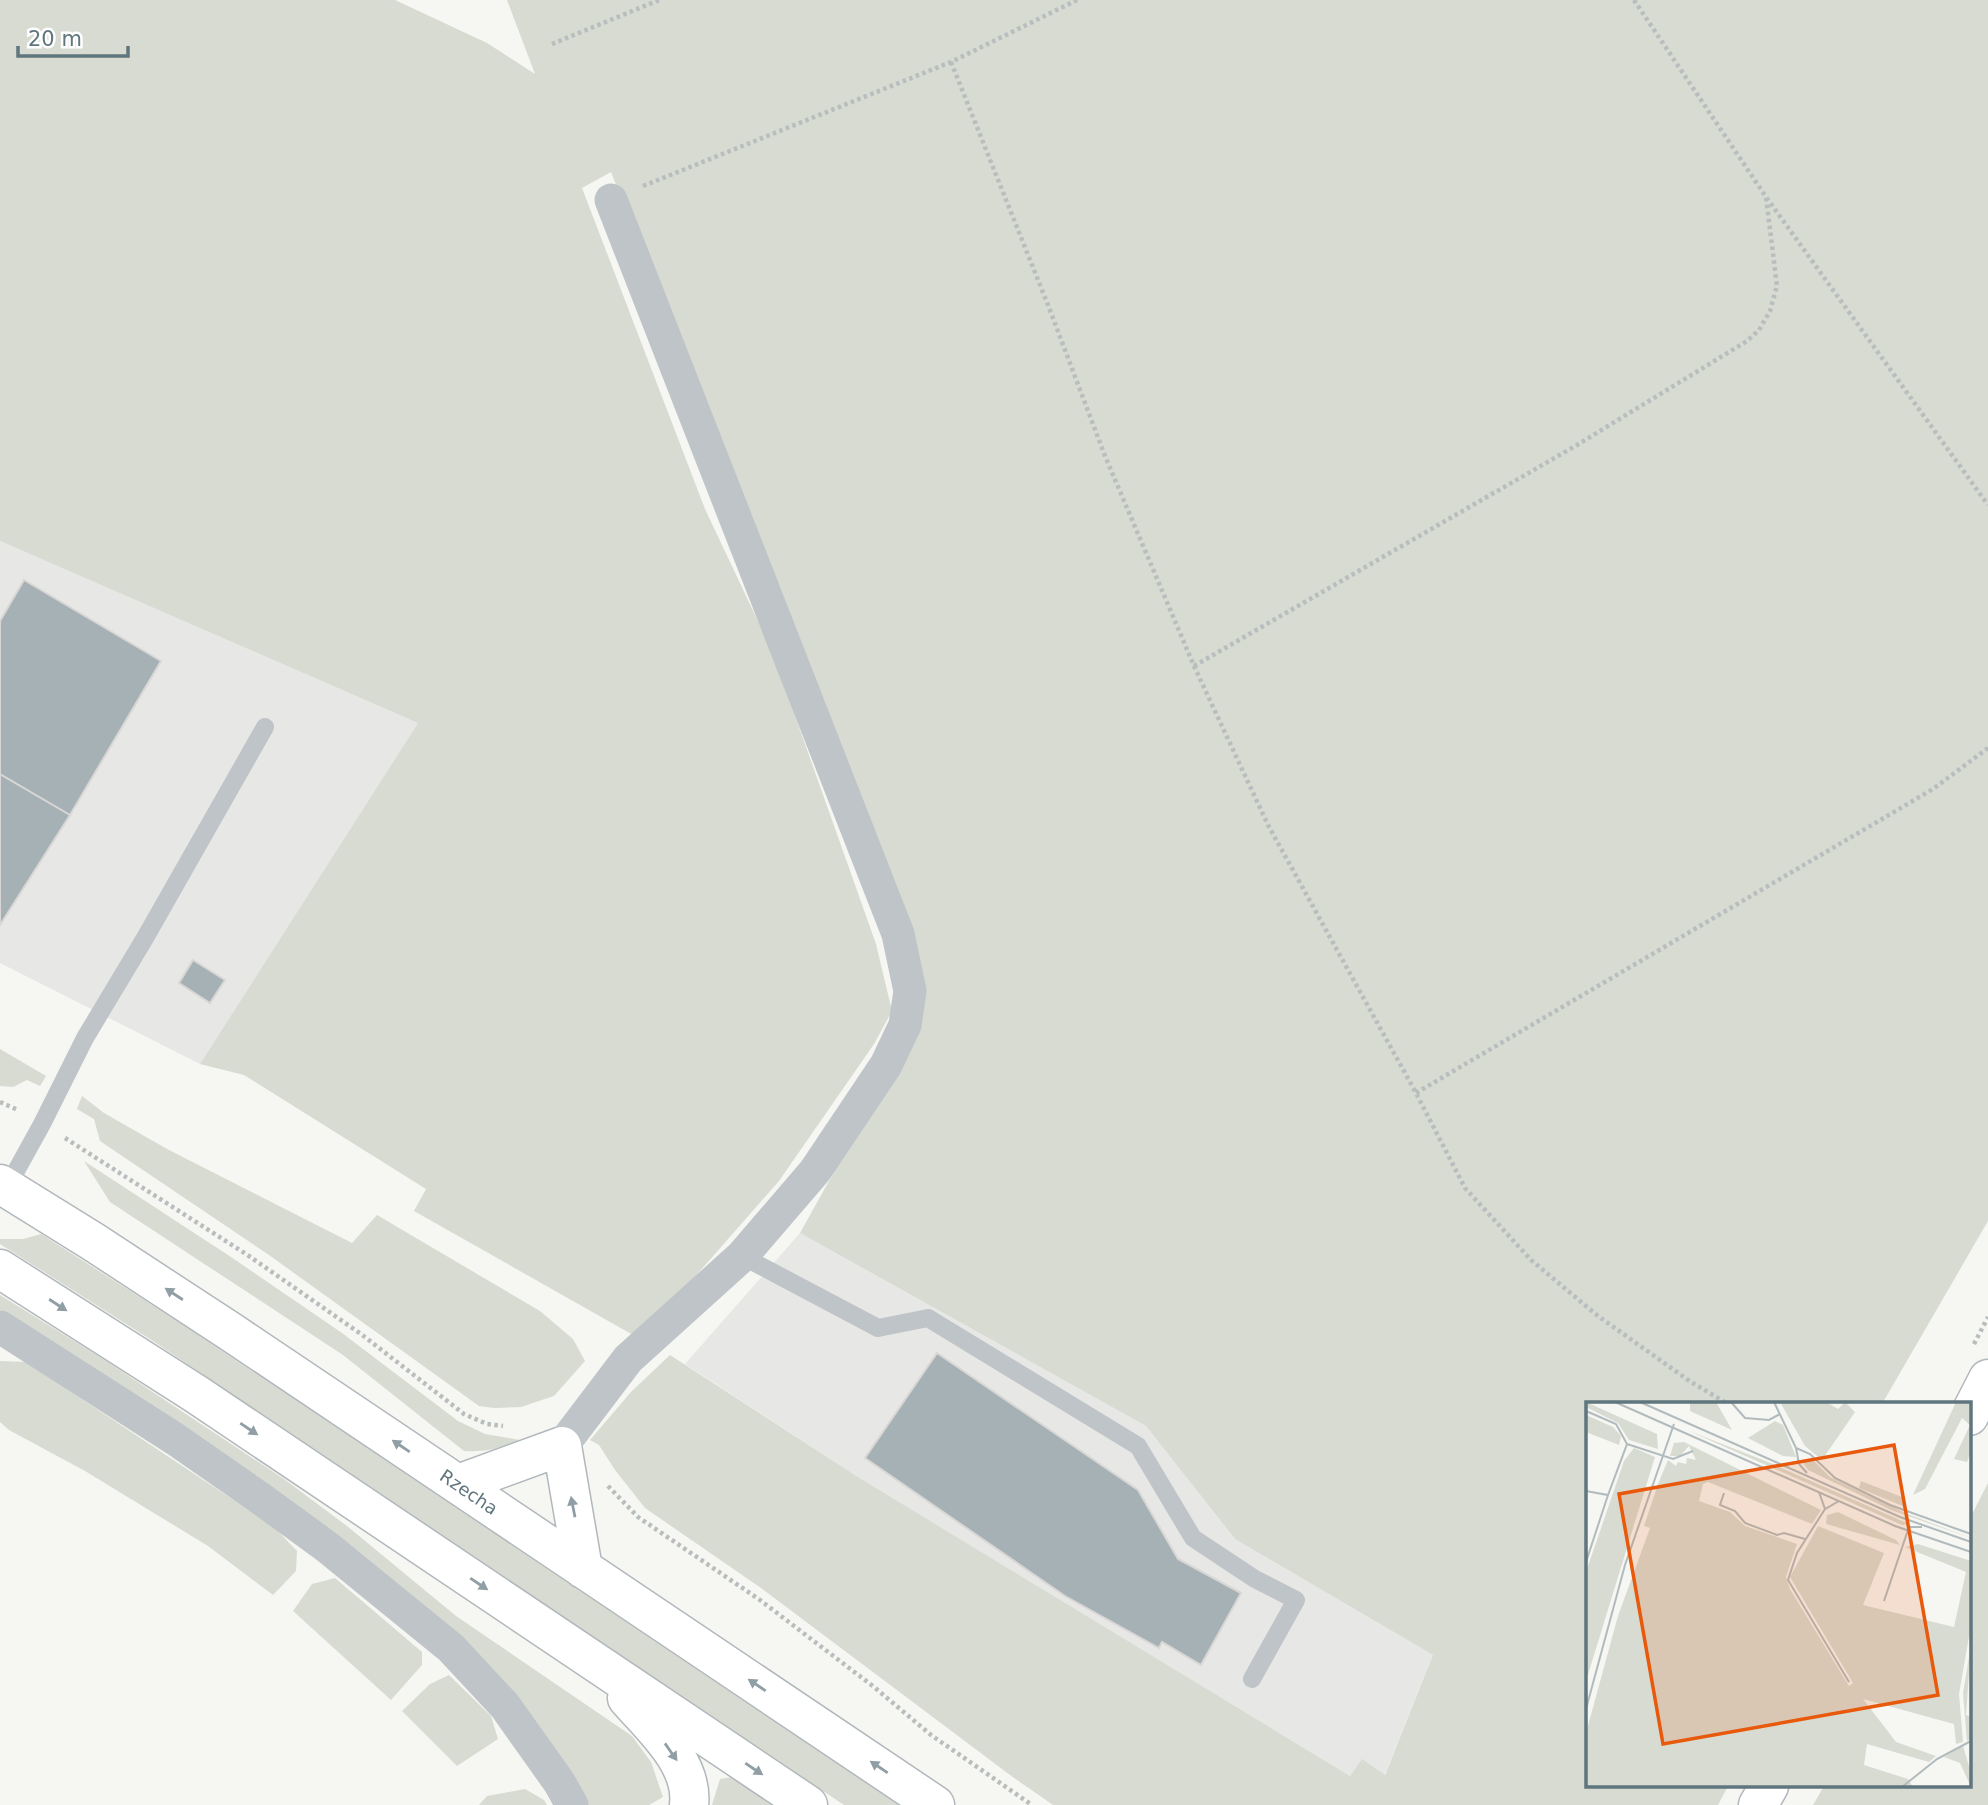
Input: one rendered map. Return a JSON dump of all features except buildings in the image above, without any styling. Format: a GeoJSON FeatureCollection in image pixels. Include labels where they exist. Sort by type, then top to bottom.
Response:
{"type":"FeatureCollection","features":[{"type":"Feature","properties":{"kind":"main road","name":"Rzecha"},"geometry":{"type":"LineString","coordinates":[[2,1191],[104,1248],[935,1805]]}},
{"type":"Feature","properties":{"kind":"main road"},"geometry":{"type":"LineString","coordinates":[[0,1269],[197,1394],[808,1805]]}},
{"type":"Feature","properties":{"kind":"main road"},"geometry":{"type":"LineString","coordinates":[[1970,1414],[1988,1380]]}},
{"type":"Feature","properties":{"kind":"main road"},"geometry":{"type":"LineString","coordinates":[[458,1484],[562,1446],[583,1569]]}},
{"type":"Feature","properties":{"kind":"main road"},"geometry":{"type":"LineString","coordinates":[[596,1662],[673,1752],[684,1771],[691,1793],[690,1805]]}},
{"type":"Feature","properties":{"kind":"main road"},"geometry":{"type":"LineString","coordinates":[[1758,1805],[1768,1787]]}},
{"type":"Feature","properties":{"kind":"street"},"geometry":{"type":"LineString","coordinates":[[562,1446],[628,1359],[742,1256],[815,1171],[887,1065],[905,1025],[910,991],[898,934],[611,200]]}},
{"type":"Feature","properties":{"kind":"street"},"geometry":{"type":"LineString","coordinates":[[0,1327],[175,1439],[264,1501],[327,1547],[451,1648],[505,1706],[559,1782],[572,1805]]}},
{"type":"Feature","properties":{"kind":"lane"},"geometry":{"type":"LineString","coordinates":[[2,1191],[42,1124],[85,1038],[265,727]]}},
{"type":"Feature","properties":{"kind":"lane"},"geometry":{"type":"LineString","coordinates":[[742,1256],[878,1328],[928,1318],[1138,1446],[1193,1538],[1255,1579],[1296,1600],[1252,1679]]}},
{"type":"Feature","properties":{"kind":"path"},"geometry":{"type":"LineString","coordinates":[[552,44],[659,0]]}},
{"type":"Feature","properties":{"kind":"path"},"geometry":{"type":"LineString","coordinates":[[611,200],[951,62],[1077,0]]}},
{"type":"Feature","properties":{"kind":"path"},"geometry":{"type":"LineString","coordinates":[[1634,0],[1766,197],[1988,505]]}},
{"type":"Feature","properties":{"kind":"path"},"geometry":{"type":"LineString","coordinates":[[951,62],[1048,304],[1105,456],[1194,666],[1268,825],[1416,1093],[1465,1188],[1531,1260],[1598,1316],[1691,1382],[1725,1402]]}},
{"type":"Feature","properties":{"kind":"path"},"geometry":{"type":"LineString","coordinates":[[1194,666],[1577,445],[1747,341],[1759,330],[1770,311],[1777,286],[1766,197]]}},
{"type":"Feature","properties":{"kind":"path"},"geometry":{"type":"LineString","coordinates":[[1416,1093],[1933,789],[1988,748]]}},
{"type":"Feature","properties":{"kind":"shaded area"},"geometry":{"type":"Polygon","coordinates":[[[0,0],[395,0],[487,43],[535,74],[507,0],[1988,0],[1988,1221],[1883,1402],[1586,1402],[1586,1787],[1727,1787],[1718,1805],[1053,1805],[761,1588],[645,1508],[599,1445],[590,1440],[631,1392],[670,1355],[858,1477],[1350,1776],[1362,1759],[1385,1775],[1433,1655],[1235,1539],[1146,1426],[800,1233],[922,1014],[909,928],[611,172],[582,188],[705,509],[772,651],[876,944],[892,1011],[874,1044],[779,1181],[678,1296],[633,1335],[414,1211],[426,1189],[244,1075],[200,1064],[418,723],[0,541],[0,0]]]}},
{"type":"Feature","properties":{"kind":"shaded area"},"geometry":{"type":"Polygon","coordinates":[[[0,541],[418,723],[200,1064],[0,963],[0,541]]]}},
{"type":"Feature","properties":{"kind":"shaded area"},"geometry":{"type":"Polygon","coordinates":[[[0,1049],[46,1076],[40,1086],[27,1080],[13,1087],[0,1086],[0,1049]]]}},
{"type":"Feature","properties":{"kind":"shaded area"},"geometry":{"type":"Polygon","coordinates":[[[82,1096],[104,1113],[167,1149],[352,1243],[377,1215],[540,1311],[573,1339],[585,1361],[554,1396],[521,1407],[479,1406],[269,1255],[100,1141],[94,1119],[77,1109],[82,1096]]]}},
{"type":"Feature","properties":{"kind":"shaded area"},"geometry":{"type":"Polygon","coordinates":[[[84,1161],[342,1333],[458,1421],[485,1434],[520,1440],[493,1449],[464,1451],[343,1355],[110,1202],[84,1161]]]}},
{"type":"Feature","properties":{"kind":"shaded area"},"geometry":{"type":"Polygon","coordinates":[[[800,1233],[1146,1426],[1235,1539],[1433,1655],[1384,1776],[1362,1760],[1350,1776],[858,1477],[685,1364],[800,1233]]]}},
{"type":"Feature","properties":{"kind":"shaded area"},"geometry":{"type":"Polygon","coordinates":[[[41,1234],[185,1326],[899,1805],[844,1805],[153,1341],[0,1244],[0,1239],[23,1239],[41,1234]]]}},
{"type":"Feature","properties":{"kind":"shaded area"},"geometry":{"type":"Polygon","coordinates":[[[0,1295],[103,1359],[284,1479],[347,1526],[456,1616],[632,1736],[651,1762],[663,1797],[649,1805],[588,1805],[487,1664],[0,1310],[0,1295]]]}},
{"type":"Feature","properties":{"kind":"shaded area"},"geometry":{"type":"Polygon","coordinates":[[[0,1361],[26,1362],[274,1527],[297,1551],[296,1571],[273,1595],[208,1546],[85,1471],[9,1430],[0,1422],[0,1361]]]}},
{"type":"Feature","properties":{"kind":"shaded area"},"geometry":{"type":"Polygon","coordinates":[[[1988,1483],[1988,1805],[1813,1805],[1823,1787],[1970,1787],[1970,1518],[1988,1483]]]}},
{"type":"Feature","properties":{"kind":"shaded area"},"geometry":{"type":"Polygon","coordinates":[[[335,1578],[422,1652],[422,1665],[391,1700],[293,1611],[312,1584],[335,1578]]]}},
{"type":"Feature","properties":{"kind":"shaded area"},"geometry":{"type":"Polygon","coordinates":[[[449,1675],[491,1716],[498,1739],[457,1766],[402,1711],[430,1684],[449,1675]]]}},
{"type":"Feature","properties":{"kind":"shaded area"},"geometry":{"type":"Polygon","coordinates":[[[733,1777],[772,1805],[712,1805],[720,1779],[733,1777]]]}},
{"type":"Feature","properties":{"kind":"shaded area"},"geometry":{"type":"Polygon","coordinates":[[[525,1789],[544,1800],[547,1805],[479,1805],[487,1796],[525,1789]]]}}]}
